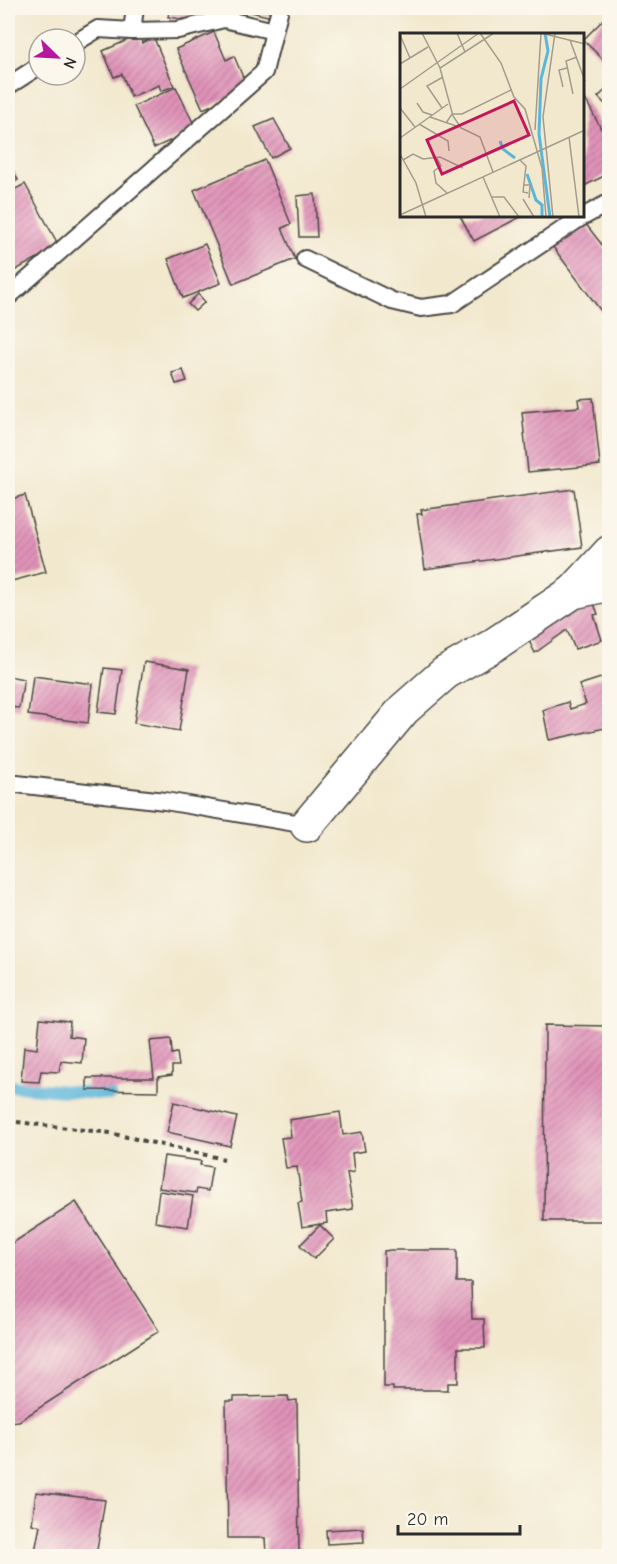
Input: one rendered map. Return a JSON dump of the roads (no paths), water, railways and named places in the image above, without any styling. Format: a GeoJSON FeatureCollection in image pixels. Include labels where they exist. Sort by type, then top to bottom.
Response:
{"type":"FeatureCollection","features":[{"type":"Feature","properties":{"kind":"street"},"geometry":{"type":"LineString","coordinates":[[307,825],[404,709],[445,673],[492,646],[573,592],[609,552]]}},
{"type":"Feature","properties":{"kind":"street"},"geometry":{"type":"LineString","coordinates":[[573,592],[609,584]]}},
{"type":"Feature","properties":{"kind":"lane"},"geometry":{"type":"LineString","coordinates":[[132,31],[135,8]]}},
{"type":"Feature","properties":{"kind":"lane"},"geometry":{"type":"LineString","coordinates":[[8,297],[264,72],[280,8]]}},
{"type":"Feature","properties":{"kind":"lane"},"geometry":{"type":"LineString","coordinates":[[87,35],[98,28],[132,31],[178,30],[224,19],[274,31]]}},
{"type":"Feature","properties":{"kind":"lane"},"geometry":{"type":"LineString","coordinates":[[8,86],[27,74]]}},
{"type":"Feature","properties":{"kind":"lane"},"geometry":{"type":"LineString","coordinates":[[584,216],[609,202]]}},
{"type":"Feature","properties":{"kind":"lane"},"geometry":{"type":"LineString","coordinates":[[305,259],[392,301],[421,308],[452,304],[581,218]]}},
{"type":"Feature","properties":{"kind":"lane"},"geometry":{"type":"LineString","coordinates":[[8,783],[165,801],[307,825]]}},
{"type":"Feature","properties":{"kind":"waterway"},"geometry":{"type":"LineString","coordinates":[[8,1086],[110,1095]]}}]}
